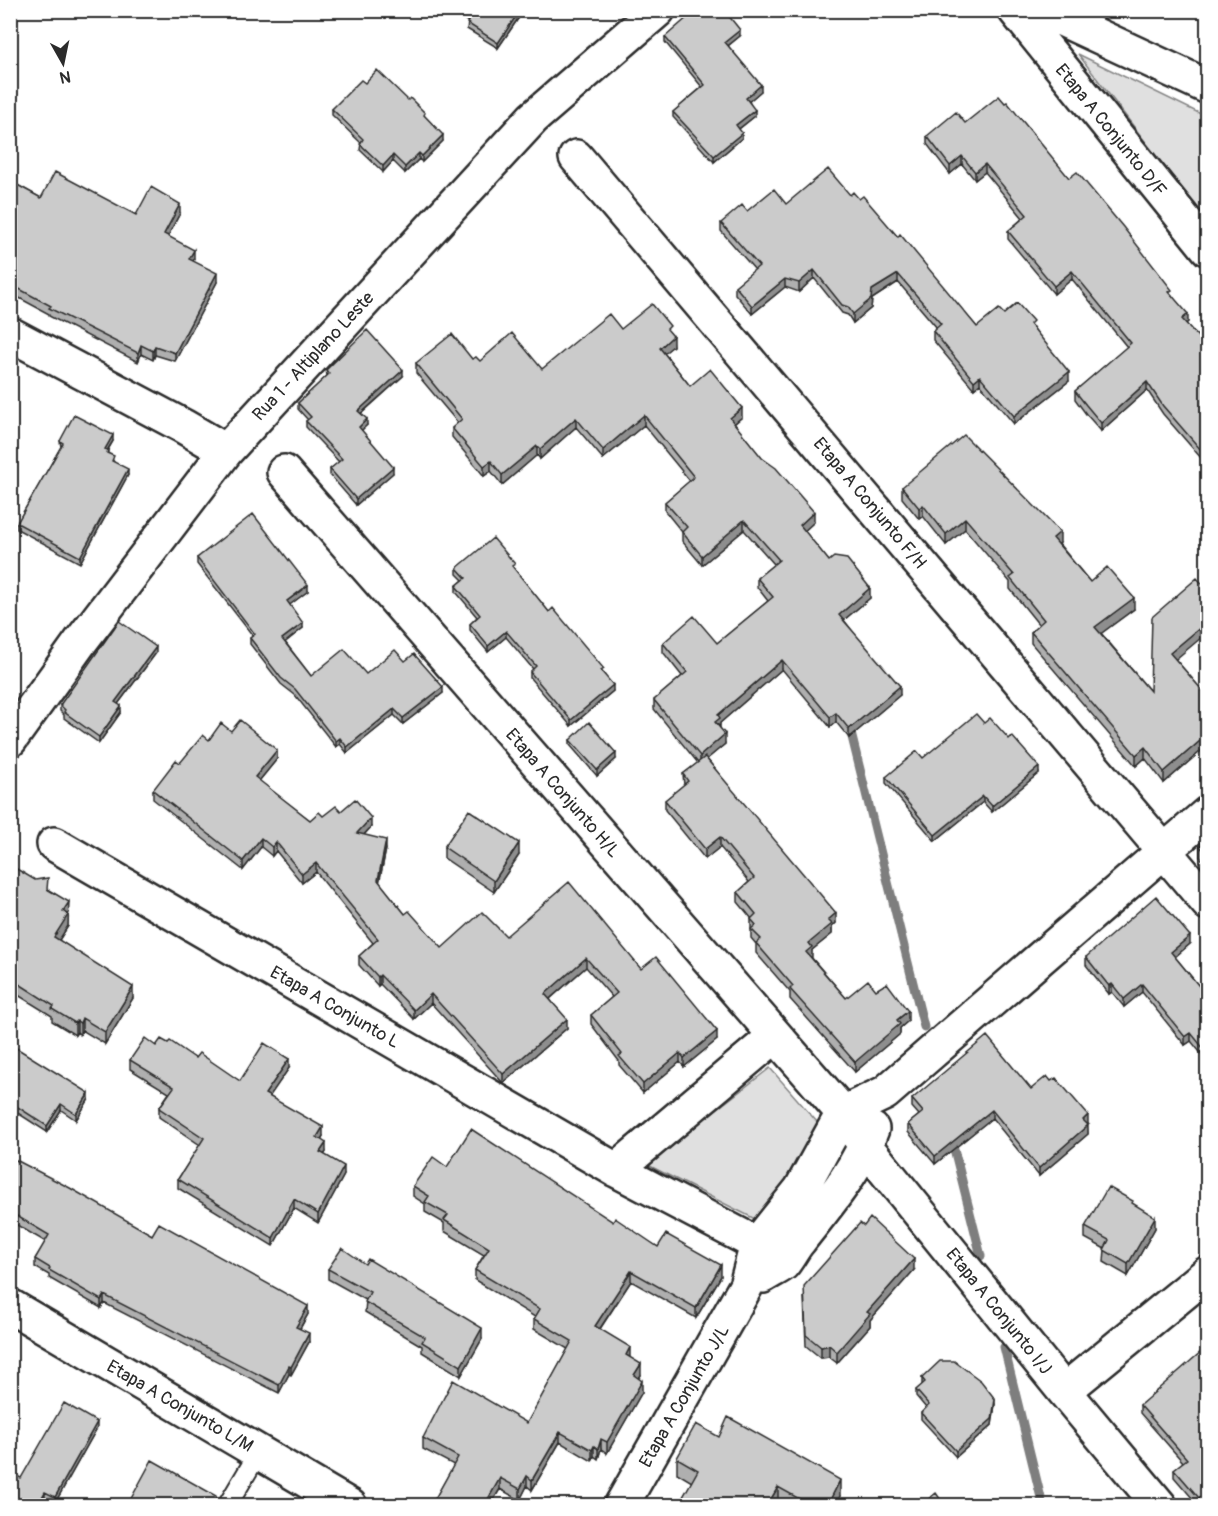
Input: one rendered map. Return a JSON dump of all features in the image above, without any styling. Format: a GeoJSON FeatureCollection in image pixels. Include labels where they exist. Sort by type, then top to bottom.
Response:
{"type":"FeatureCollection","features":[{"type":"Feature","properties":{"kind":"street","name":"Rua 1 - Altiplano Leste"},"geometry":{"type":"LineString","coordinates":[[10,740],[81,641],[226,451],[533,118],[658,10]]}},
{"type":"Feature","properties":{"kind":"street","name":"Etapa A Conjunto D/F"},"geometry":{"type":"LineString","coordinates":[[1015,10],[1208,249]]}},
{"type":"Feature","properties":{"kind":"street"},"geometry":{"type":"LineString","coordinates":[[1042,10],[1208,87]]}},
{"type":"Feature","properties":{"kind":"street","name":"Etapa A Conjunto F/H"},"geometry":{"type":"LineString","coordinates":[[576,157],[1208,903]]}},
{"type":"Feature","properties":{"kind":"street"},"geometry":{"type":"LineString","coordinates":[[10,334],[226,451]]}},
{"type":"Feature","properties":{"kind":"street","name":"Etapa A Conjunto H/L"},"geometry":{"type":"LineString","coordinates":[[284,472],[843,1113]]}},
{"type":"Feature","properties":{"kind":"street"},"geometry":{"type":"LineString","coordinates":[[843,1113],[885,1093],[1208,813]]}},
{"type":"Feature","properties":{"kind":"street","name":"Etapa A Conjunto L"},"geometry":{"type":"LineString","coordinates":[[54,844],[616,1170],[757,1244],[783,1264]]}},
{"type":"Feature","properties":{"kind":"street"},"geometry":{"type":"LineString","coordinates":[[616,1170],[775,1036]]}},
{"type":"Feature","properties":{"kind":"street","name":"Etapa A Conjunto J/L"},"geometry":{"type":"LineString","coordinates":[[746,1286],[783,1264],[848,1179],[866,1147],[885,1093]]}},
{"type":"Feature","properties":{"kind":"street","name":"Etapa A Conjunto J/L"},"geometry":{"type":"LineString","coordinates":[[621,1506],[746,1286],[757,1244],[801,1189],[843,1113]]}},
{"type":"Feature","properties":{"kind":"street","name":"Etapa A Conjunto I/J"},"geometry":{"type":"LineString","coordinates":[[843,1113],[866,1147],[1160,1506]]}},
{"type":"Feature","properties":{"kind":"street"},"geometry":{"type":"LineString","coordinates":[[1064,1391],[1208,1273]]}},
{"type":"Feature","properties":{"kind":"street","name":"Etapa A Conjunto L/M"},"geometry":{"type":"LineString","coordinates":[[10,1306],[350,1506]]}},
{"type":"Feature","properties":{"kind":"lane"},"geometry":{"type":"LineString","coordinates":[[227,1506],[259,1452]]}},
{"type":"Feature","properties":{"kind":"shaded area"},"geometry":{"type":"Polygon","coordinates":[[[1078,54],[1207,117],[1207,222],[1078,54]]]}},
{"type":"Feature","properties":{"kind":"shaded area"},"geometry":{"type":"Polygon","coordinates":[[[770,1068],[831,1138],[755,1219],[646,1164],[770,1068]]]}},
{"type":"Feature","properties":{"kind":"building"},"geometry":{"type":"Polygon","coordinates":[[[459,10],[520,10],[498,43],[467,23],[470,18],[459,10]]]}},
{"type":"Feature","properties":{"kind":"building"},"geometry":{"type":"Polygon","coordinates":[[[696,10],[724,10],[740,30],[725,42],[761,85],[746,98],[755,110],[736,125],[742,133],[714,156],[673,112],[705,85],[665,37],[696,10]]]}},
{"type":"Feature","properties":{"kind":"building"},"geometry":{"type":"Polygon","coordinates":[[[377,70],[408,100],[410,98],[443,135],[422,156],[419,153],[405,167],[393,155],[383,166],[360,144],[363,139],[332,109],[361,80],[365,83],[377,70]]]}},
{"type":"Feature","properties":{"kind":"building"},"geometry":{"type":"Polygon","coordinates":[[[999,96],[1005,103],[1007,102],[1069,178],[1077,172],[1123,227],[1172,290],[1169,292],[1188,314],[1182,319],[1208,348],[1208,458],[1163,406],[1147,382],[1101,423],[1075,391],[1131,343],[1072,271],[1054,286],[1008,231],[1027,215],[985,164],[975,172],[962,156],[950,166],[927,136],[956,112],[965,123],[999,96]]]}},
{"type":"Feature","properties":{"kind":"building"},"geometry":{"type":"Polygon","coordinates":[[[828,169],[850,195],[853,192],[859,199],[863,196],[898,237],[900,234],[977,327],[999,309],[1004,314],[1017,303],[1033,321],[1030,324],[1069,372],[1014,416],[980,376],[974,381],[933,331],[941,324],[898,274],[872,290],[871,299],[853,314],[848,307],[842,305],[814,270],[799,283],[785,279],[752,306],[735,286],[759,266],[721,223],[742,205],[747,211],[774,189],[786,204],[828,169]]]}},
{"type":"Feature","properties":{"kind":"building"},"geometry":{"type":"Polygon","coordinates":[[[55,172],[136,215],[151,187],[180,204],[164,234],[194,250],[189,259],[217,273],[175,353],[155,346],[153,351],[141,345],[138,353],[49,308],[51,306],[10,284],[10,181],[41,198],[55,172]]]}},
{"type":"Feature","properties":{"kind":"building"},"geometry":{"type":"Polygon","coordinates":[[[652,304],[670,326],[667,329],[673,336],[660,348],[690,386],[710,369],[742,408],[730,418],[762,458],[776,468],[814,512],[800,525],[829,561],[834,557],[847,559],[870,588],[839,615],[900,686],[849,729],[836,713],[830,717],[782,660],[718,715],[720,718],[715,722],[725,734],[700,756],[654,700],[687,672],[663,643],[694,616],[717,643],[773,597],[757,578],[779,560],[744,520],[702,556],[682,532],[687,527],[665,502],[694,477],[644,415],[603,450],[576,418],[540,449],[537,446],[502,475],[491,461],[484,466],[452,428],[462,419],[416,363],[452,334],[472,359],[476,357],[480,361],[512,333],[542,369],[609,314],[621,329],[652,304]]]}},
{"type":"Feature","properties":{"kind":"building"},"geometry":{"type":"Polygon","coordinates":[[[367,330],[403,370],[358,411],[367,419],[359,427],[393,467],[356,499],[330,469],[342,459],[306,421],[311,417],[298,403],[329,374],[326,370],[367,330]]]}},
{"type":"Feature","properties":{"kind":"building"},"geometry":{"type":"Polygon","coordinates":[[[74,415],[113,435],[105,449],[108,450],[107,453],[114,456],[112,461],[128,469],[80,557],[17,523],[63,443],[60,441],[74,415]]]}},
{"type":"Feature","properties":{"kind":"building"},"geometry":{"type":"Polygon","coordinates":[[[964,435],[1060,532],[1053,538],[1090,582],[1107,567],[1134,598],[1095,627],[1150,691],[1152,617],[1197,578],[1208,590],[1208,621],[1170,653],[1208,697],[1208,734],[1164,772],[1145,747],[1136,755],[1031,632],[1044,620],[1010,578],[1014,575],[965,518],[946,534],[923,505],[919,508],[902,487],[964,435]]]}},
{"type":"Feature","properties":{"kind":"building"},"geometry":{"type":"Polygon","coordinates":[[[253,514],[308,585],[287,601],[303,623],[282,639],[311,676],[344,649],[366,674],[395,650],[405,661],[414,654],[443,687],[403,718],[394,709],[347,747],[340,738],[336,741],[295,689],[281,678],[250,638],[255,634],[197,558],[253,514]]]}},
{"type":"Feature","properties":{"kind":"building"},"geometry":{"type":"Polygon","coordinates":[[[493,538],[515,564],[512,566],[549,612],[553,608],[604,669],[601,671],[613,685],[571,720],[530,672],[536,666],[506,631],[488,646],[470,624],[480,615],[456,586],[466,578],[457,568],[493,538]]]}},
{"type":"Feature","properties":{"kind":"building"},"geometry":{"type":"Polygon","coordinates":[[[119,621],[156,647],[115,702],[121,706],[99,737],[64,712],[65,710],[60,705],[119,621]]]}},
{"type":"Feature","properties":{"kind":"building"},"geometry":{"type":"Polygon","coordinates":[[[976,714],[984,723],[990,718],[1009,739],[1012,736],[1039,767],[992,806],[983,796],[935,835],[886,777],[917,751],[923,758],[976,714]]]}},
{"type":"Feature","properties":{"kind":"building"},"geometry":{"type":"Polygon","coordinates":[[[240,720],[277,750],[255,777],[310,820],[319,812],[323,816],[336,806],[341,811],[355,799],[371,818],[357,833],[386,840],[378,880],[405,914],[409,911],[442,948],[482,912],[506,936],[569,882],[641,969],[656,957],[717,1031],[684,1058],[680,1053],[643,1084],[619,1056],[622,1054],[591,1015],[617,993],[586,958],[545,994],[567,1019],[503,1074],[431,994],[414,1010],[359,956],[378,939],[316,863],[302,874],[276,842],[272,847],[261,838],[243,861],[153,790],[176,760],[180,763],[203,735],[209,740],[221,723],[231,731],[240,720]]]}},
{"type":"Feature","properties":{"kind":"building"},"geometry":{"type":"Polygon","coordinates":[[[589,722],[616,753],[597,770],[570,740],[589,722]]]}},
{"type":"Feature","properties":{"kind":"building"},"geometry":{"type":"Polygon","coordinates":[[[705,757],[836,913],[828,920],[832,924],[809,943],[812,947],[806,952],[846,998],[868,980],[876,990],[887,983],[908,1011],[897,1020],[900,1024],[855,1062],[790,989],[793,986],[756,943],[761,939],[751,929],[756,925],[751,919],[756,914],[738,892],[754,878],[720,837],[705,849],[665,800],[688,781],[683,774],[705,757]]]}},
{"type":"Feature","properties":{"kind":"building"},"geometry":{"type":"Polygon","coordinates":[[[469,810],[519,843],[494,881],[444,847],[469,810]]]}},
{"type":"Feature","properties":{"kind":"building"},"geometry":{"type":"Polygon","coordinates":[[[1208,840],[1208,855],[1200,846],[1208,840]]]}},
{"type":"Feature","properties":{"kind":"building"},"geometry":{"type":"Polygon","coordinates":[[[15,868],[35,880],[48,878],[47,889],[69,902],[63,911],[68,915],[54,937],[133,987],[105,1032],[82,1018],[80,1023],[77,1021],[75,1023],[52,1009],[54,1006],[10,978],[10,875],[15,868]]]}},
{"type":"Feature","properties":{"kind":"building"},"geometry":{"type":"Polygon","coordinates":[[[1156,896],[1190,936],[1171,952],[1208,997],[1208,1054],[1191,1033],[1185,1037],[1142,984],[1124,999],[1112,984],[1109,986],[1086,957],[1156,896]]]}},
{"type":"Feature","properties":{"kind":"building"},"geometry":{"type":"Polygon","coordinates":[[[987,1036],[1031,1089],[1047,1076],[1051,1081],[1056,1078],[1088,1115],[1083,1120],[1088,1125],[1039,1168],[992,1110],[935,1156],[908,1124],[923,1112],[912,1099],[987,1036]]]}},
{"type":"Feature","properties":{"kind":"building"},"geometry":{"type":"Polygon","coordinates":[[[145,1038],[156,1046],[161,1039],[168,1043],[170,1041],[195,1058],[199,1053],[240,1081],[264,1043],[289,1059],[265,1094],[323,1127],[317,1137],[326,1143],[320,1152],[344,1166],[318,1214],[294,1199],[273,1238],[178,1179],[204,1138],[159,1108],[174,1087],[130,1060],[145,1038]]]}},
{"type":"Feature","properties":{"kind":"building"},"geometry":{"type":"Polygon","coordinates":[[[10,1044],[89,1093],[76,1114],[61,1104],[47,1126],[10,1102],[10,1044]]]}},
{"type":"Feature","properties":{"kind":"building"},"geometry":{"type":"Polygon","coordinates":[[[471,1129],[613,1222],[615,1218],[658,1247],[666,1234],[721,1265],[696,1308],[631,1271],[595,1326],[630,1347],[626,1355],[641,1364],[634,1375],[642,1381],[607,1442],[601,1439],[598,1449],[594,1446],[592,1450],[560,1432],[532,1480],[527,1476],[520,1489],[500,1478],[484,1506],[431,1506],[458,1457],[423,1438],[453,1380],[527,1423],[572,1341],[534,1319],[540,1309],[475,1270],[489,1248],[444,1220],[448,1215],[425,1202],[429,1196],[413,1186],[433,1157],[447,1167],[471,1129]]]}},
{"type":"Feature","properties":{"kind":"building"},"geometry":{"type":"Polygon","coordinates":[[[12,1158],[152,1235],[159,1223],[308,1306],[296,1327],[309,1333],[279,1385],[104,1295],[101,1300],[49,1270],[50,1268],[35,1259],[49,1235],[10,1212],[10,1162],[12,1158]]]}},
{"type":"Feature","properties":{"kind":"building"},"geometry":{"type":"Polygon","coordinates":[[[1108,1187],[1155,1217],[1128,1264],[1104,1250],[1109,1240],[1085,1227],[1108,1187]]]}},
{"type":"Feature","properties":{"kind":"building"},"geometry":{"type":"Polygon","coordinates":[[[870,1218],[914,1259],[867,1312],[870,1314],[837,1352],[829,1345],[821,1347],[806,1335],[804,1286],[860,1223],[864,1226],[870,1218]]]}},
{"type":"Feature","properties":{"kind":"building"},"geometry":{"type":"Polygon","coordinates":[[[342,1248],[365,1264],[368,1259],[482,1328],[461,1366],[422,1342],[425,1337],[365,1302],[370,1292],[328,1269],[342,1248]]]}},
{"type":"Feature","properties":{"kind":"building"},"geometry":{"type":"Polygon","coordinates":[[[1202,1351],[1208,1357],[1208,1506],[1174,1469],[1187,1459],[1140,1405],[1202,1351]]]}},
{"type":"Feature","properties":{"kind":"building"},"geometry":{"type":"Polygon","coordinates":[[[940,1361],[954,1361],[981,1381],[995,1399],[992,1419],[956,1451],[921,1413],[929,1405],[916,1390],[925,1382],[922,1378],[940,1361]]]}},
{"type":"Feature","properties":{"kind":"building"},"geometry":{"type":"Polygon","coordinates":[[[64,1403],[97,1422],[55,1497],[45,1492],[37,1506],[10,1506],[10,1477],[12,1474],[21,1478],[64,1403]]]}},
{"type":"Feature","properties":{"kind":"building"},"geometry":{"type":"Polygon","coordinates":[[[728,1417],[840,1480],[827,1506],[812,1506],[778,1487],[768,1504],[763,1501],[761,1506],[678,1506],[698,1470],[677,1458],[696,1424],[719,1437],[728,1417]]]}},
{"type":"Feature","properties":{"kind":"building"},"geometry":{"type":"Polygon","coordinates":[[[152,1460],[216,1496],[214,1506],[127,1506],[152,1460]]]}},
{"type":"Feature","properties":{"kind":"building"},"geometry":{"type":"Polygon","coordinates":[[[936,1493],[945,1506],[920,1506],[936,1493]]]}},
{"type":"Feature","properties":{"kind":"building"},"geometry":{"type":"Polygon","coordinates":[[[279,1500],[288,1506],[270,1506],[273,1501],[277,1504],[279,1500]]]}},
{"type":"Feature","properties":{"kind":"waterway"},"geometry":{"type":"LineString","coordinates":[[849,725],[924,1027]]}},
{"type":"Feature","properties":{"kind":"waterway"},"geometry":{"type":"LineString","coordinates":[[951,1137],[981,1256]]}},
{"type":"Feature","properties":{"kind":"waterway"},"geometry":{"type":"LineString","coordinates":[[1004,1347],[1043,1506]]}}]}
